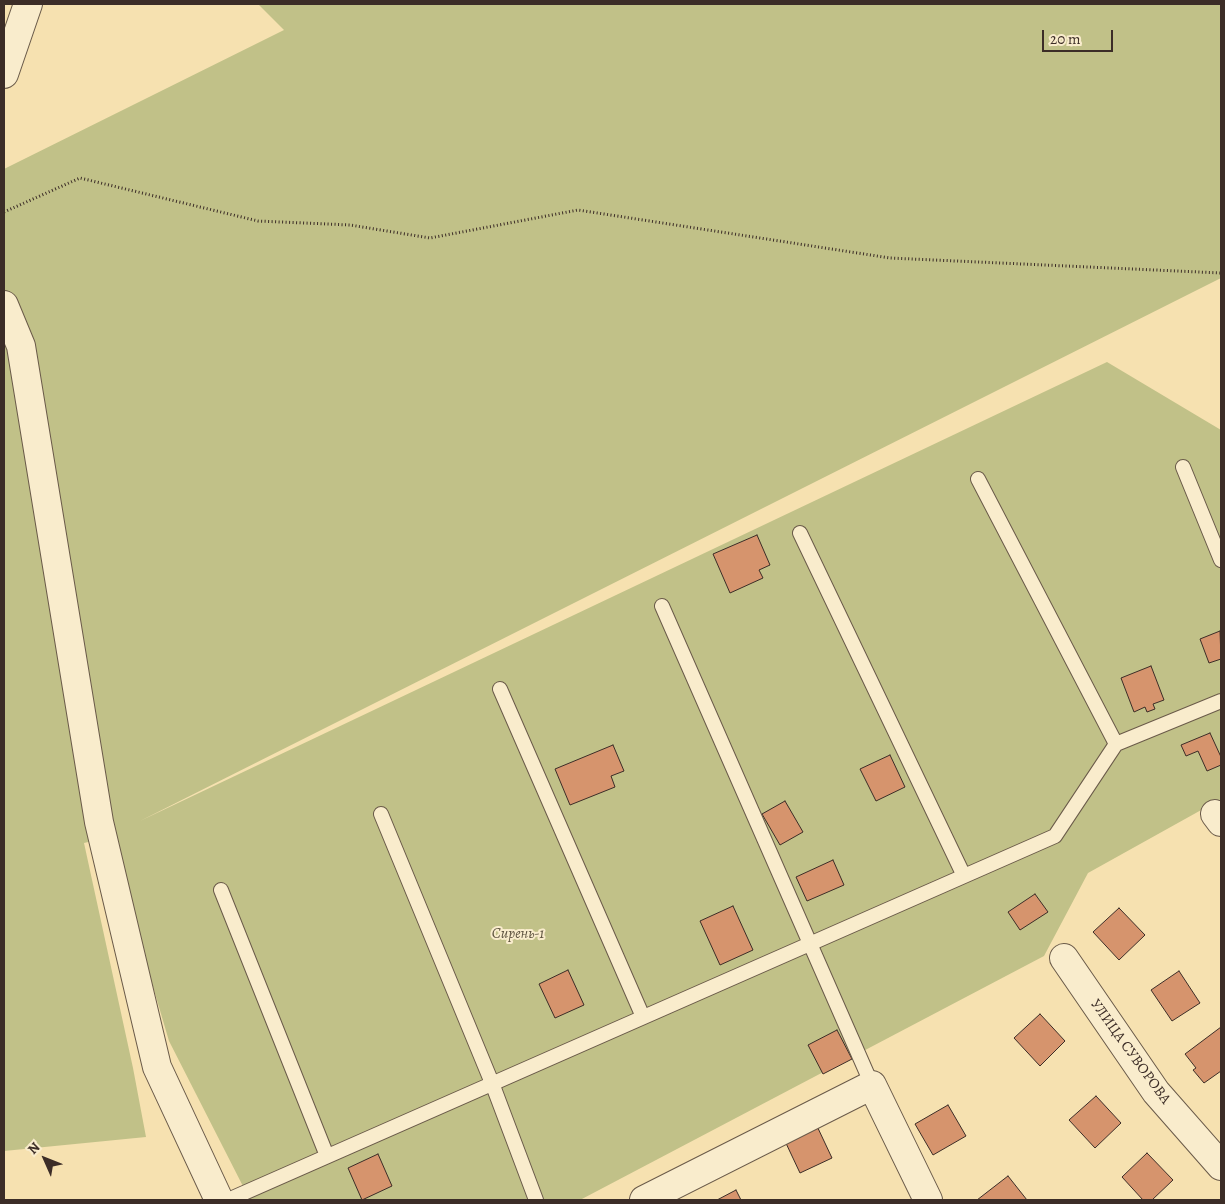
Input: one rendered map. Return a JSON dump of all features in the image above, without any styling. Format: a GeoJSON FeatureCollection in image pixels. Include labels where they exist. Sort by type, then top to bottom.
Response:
{"type":"FeatureCollection","features":[{"type":"Feature","properties":{"kind":"street"},"geometry":{"type":"LineString","coordinates":[[4,74],[28,4]]}},
{"type":"Feature","properties":{"kind":"street"},"geometry":{"type":"LineString","coordinates":[[4,305],[21,346],[99,822],[157,1067],[220,1200]]}},
{"type":"Feature","properties":{"kind":"street","name":"УЛИЦА СУВОРОВА"},"geometry":{"type":"LineString","coordinates":[[1064,958],[1156,1092],[1221,1166]]}},
{"type":"Feature","properties":{"kind":"street"},"geometry":{"type":"LineString","coordinates":[[644,1200],[872,1084],[928,1200]]}},
{"type":"Feature","properties":{"kind":"lane"},"geometry":{"type":"LineString","coordinates":[[1183,467],[1221,560]]}},
{"type":"Feature","properties":{"kind":"lane"},"geometry":{"type":"LineString","coordinates":[[978,479],[1116,744]]}},
{"type":"Feature","properties":{"kind":"lane"},"geometry":{"type":"LineString","coordinates":[[800,533],[964,876]]}},
{"type":"Feature","properties":{"kind":"lane"},"geometry":{"type":"LineString","coordinates":[[662,606],[872,1084]]}},
{"type":"Feature","properties":{"kind":"lane"},"geometry":{"type":"LineString","coordinates":[[500,688],[643,1017]]}},
{"type":"Feature","properties":{"kind":"lane"},"geometry":{"type":"LineString","coordinates":[[228,1200],[1055,836],[1116,744],[1221,702]]}},
{"type":"Feature","properties":{"kind":"lane"},"geometry":{"type":"LineString","coordinates":[[381,814],[492,1083],[536,1200]]}},
{"type":"Feature","properties":{"kind":"lane"},"geometry":{"type":"LineString","coordinates":[[221,890],[327,1156]]}},
{"type":"Feature","properties":{"kind":"path"},"geometry":{"type":"LineString","coordinates":[[4,212],[80,178],[258,221],[350,225],[430,238],[578,210],[890,258],[1221,273]]}},
{"type":"Feature","properties":{"kind":"green space","name":"Сирень-1"},"geometry":{"type":"Polygon","coordinates":[[[258,4],[1221,4],[1221,278],[140,821],[1107,362],[1221,430],[1221,799],[1088,873],[1044,956],[580,1200],[250,1200],[169,1041],[109,837],[84,843],[133,1068],[146,1137],[4,1151],[4,169],[284,30],[258,4]]]}},
{"type":"Feature","properties":{"kind":"building"},"geometry":{"type":"Polygon","coordinates":[[[757,535],[770,565],[759,570],[763,578],[730,593],[713,554],[757,535]]]}},
{"type":"Feature","properties":{"kind":"building"},"geometry":{"type":"Polygon","coordinates":[[[1220,631],[1221,659],[1209,663],[1200,639],[1220,631]]]}},
{"type":"Feature","properties":{"kind":"building"},"geometry":{"type":"Polygon","coordinates":[[[1151,666],[1164,700],[1153,704],[1155,709],[1147,712],[1145,707],[1134,712],[1121,678],[1151,666]]]}},
{"type":"Feature","properties":{"kind":"building"},"geometry":{"type":"Polygon","coordinates":[[[1210,733],[1221,757],[1221,765],[1207,771],[1198,751],[1186,756],[1181,745],[1210,733]]]}},
{"type":"Feature","properties":{"kind":"building"},"geometry":{"type":"Polygon","coordinates":[[[613,745],[624,771],[611,776],[615,787],[570,805],[555,769],[613,745]]]}},
{"type":"Feature","properties":{"kind":"building"},"geometry":{"type":"Polygon","coordinates":[[[890,755],[905,787],[876,801],[860,769],[890,755]]]}},
{"type":"Feature","properties":{"kind":"building"},"geometry":{"type":"Polygon","coordinates":[[[785,801],[803,832],[780,845],[762,814],[785,801]]]}},
{"type":"Feature","properties":{"kind":"building"},"geometry":{"type":"Polygon","coordinates":[[[833,860],[844,885],[807,901],[796,877],[833,860]]]}},
{"type":"Feature","properties":{"kind":"building"},"geometry":{"type":"Polygon","coordinates":[[[1035,894],[1048,912],[1020,930],[1008,912],[1035,894]]]}},
{"type":"Feature","properties":{"kind":"building"},"geometry":{"type":"Polygon","coordinates":[[[733,906],[753,950],[720,965],[700,921],[733,906]]]}},
{"type":"Feature","properties":{"kind":"building"},"geometry":{"type":"Polygon","coordinates":[[[1119,908],[1145,935],[1119,960],[1093,932],[1119,908]]]}},
{"type":"Feature","properties":{"kind":"building"},"geometry":{"type":"Polygon","coordinates":[[[568,970],[584,1005],[555,1018],[539,984],[568,970]]]}},
{"type":"Feature","properties":{"kind":"building"},"geometry":{"type":"Polygon","coordinates":[[[1179,971],[1200,1003],[1172,1021],[1151,990],[1179,971]]]}},
{"type":"Feature","properties":{"kind":"building"},"geometry":{"type":"Polygon","coordinates":[[[1040,1014],[1065,1041],[1040,1066],[1014,1038],[1040,1014]]]}},
{"type":"Feature","properties":{"kind":"building"},"geometry":{"type":"Polygon","coordinates":[[[1221,1027],[1221,1071],[1204,1083],[1193,1070],[1196,1068],[1185,1054],[1221,1027]]]}},
{"type":"Feature","properties":{"kind":"building"},"geometry":{"type":"Polygon","coordinates":[[[837,1030],[852,1059],[823,1074],[808,1045],[837,1030]]]}},
{"type":"Feature","properties":{"kind":"building"},"geometry":{"type":"Polygon","coordinates":[[[1096,1096],[1121,1123],[1095,1148],[1069,1120],[1096,1096]]]}},
{"type":"Feature","properties":{"kind":"building"},"geometry":{"type":"Polygon","coordinates":[[[948,1105],[966,1136],[933,1155],[915,1124],[948,1105]]]}},
{"type":"Feature","properties":{"kind":"building"},"geometry":{"type":"Polygon","coordinates":[[[816,1124],[832,1158],[800,1173],[784,1139],[816,1124]]]}},
{"type":"Feature","properties":{"kind":"building"},"geometry":{"type":"Polygon","coordinates":[[[1147,1153],[1173,1180],[1152,1200],[1143,1200],[1122,1177],[1147,1153]]]}},
{"type":"Feature","properties":{"kind":"building"},"geometry":{"type":"Polygon","coordinates":[[[378,1154],[392,1186],[362,1200],[348,1168],[378,1154]]]}},
{"type":"Feature","properties":{"kind":"building"},"geometry":{"type":"Polygon","coordinates":[[[1008,1176],[1027,1200],[977,1200],[1008,1176]]]}},
{"type":"Feature","properties":{"kind":"building"},"geometry":{"type":"Polygon","coordinates":[[[736,1190],[741,1200],[717,1200],[736,1190]]]}}]}
